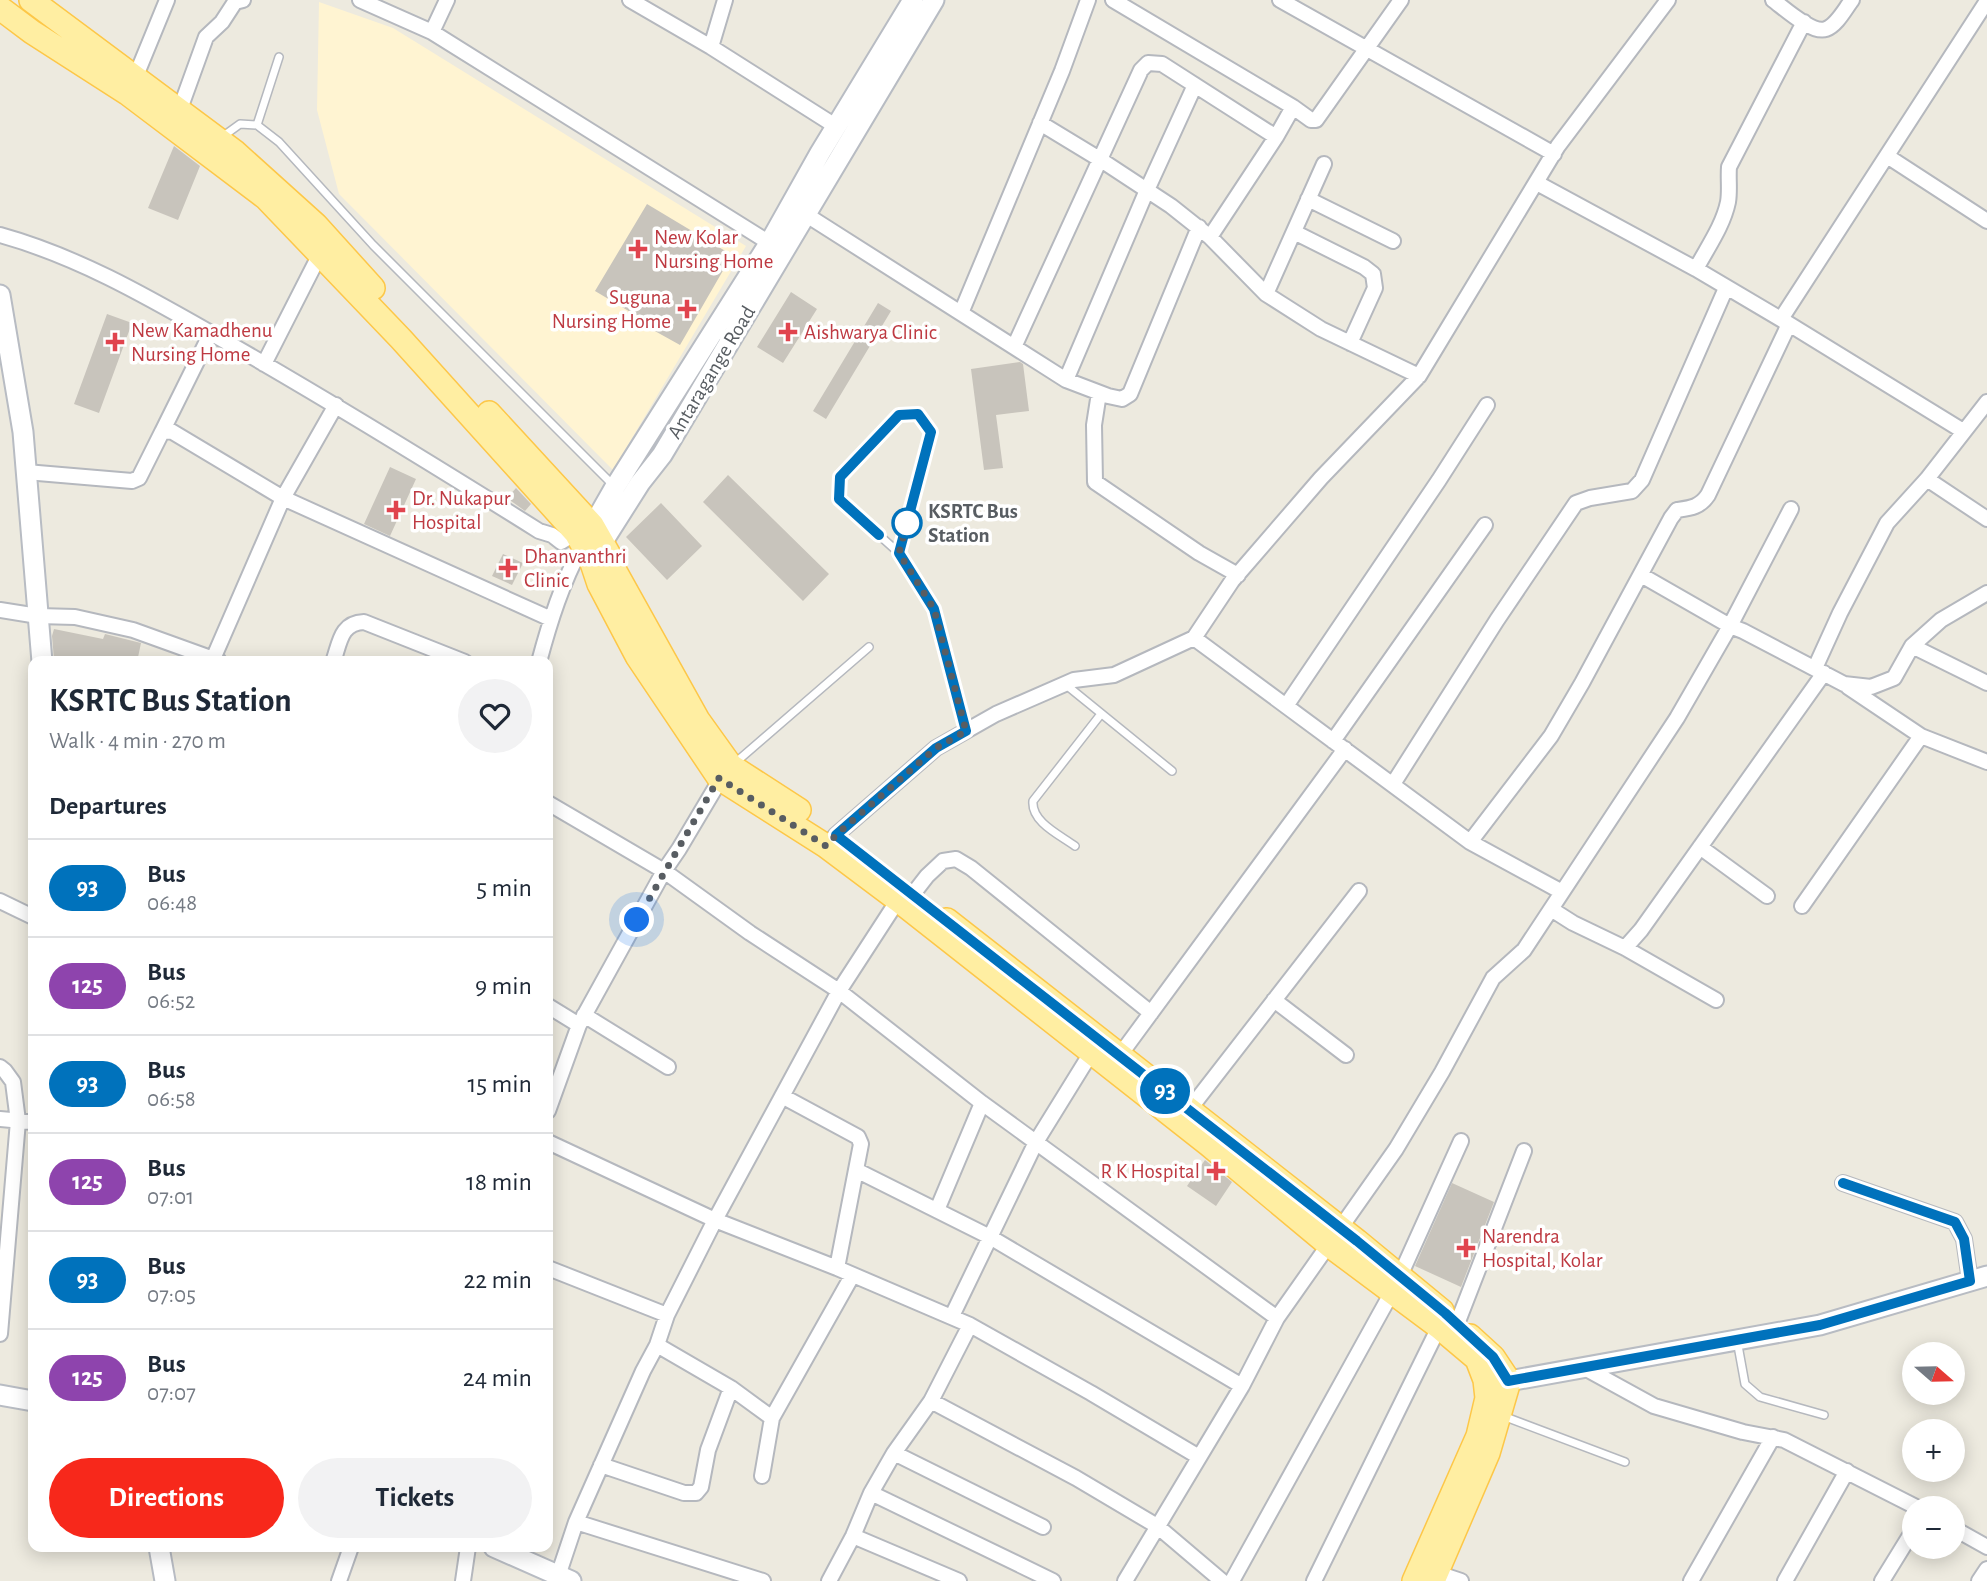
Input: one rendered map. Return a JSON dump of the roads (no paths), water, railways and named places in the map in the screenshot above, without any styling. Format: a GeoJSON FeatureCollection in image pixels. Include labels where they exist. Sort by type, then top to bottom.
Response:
{"type":"FeatureCollection","features":[{"type":"Feature","properties":{"kind":"main road"},"geometry":{"type":"LineString","coordinates":[[31,0],[266,198],[589,542],[613,562],[615,571],[725,772],[831,840],[1120,1055],[1189,1110],[1335,1236]]}},
{"type":"Feature","properties":{"kind":"main road"},"geometry":{"type":"LineString","coordinates":[[0,8],[32,32],[131,86],[180,109],[316,225],[589,542]]}},
{"type":"Feature","properties":{"kind":"main road"},"geometry":{"type":"LineString","coordinates":[[905,897],[1091,1053],[1208,1144],[1335,1236],[1448,1326],[1493,1357],[1508,1381],[1488,1453],[1435,1577]]}},
{"type":"Feature","properties":{"kind":"main road"},"geometry":{"type":"LineString","coordinates":[[1415,1581],[1478,1436],[1487,1398],[1485,1380],[1477,1359],[1448,1326]]}},
{"type":"Feature","properties":{"kind":"street"},"geometry":{"type":"LineString","coordinates":[[131,86],[167,0]]}},
{"type":"Feature","properties":{"kind":"street"},"geometry":{"type":"LineString","coordinates":[[180,109],[206,37],[222,22],[235,2],[243,0]]}},
{"type":"Feature","properties":{"kind":"street"},"geometry":{"type":"LineString","coordinates":[[360,0],[380,4],[432,32],[777,247]]}},
{"type":"Feature","properties":{"kind":"street"},"geometry":{"type":"LineString","coordinates":[[432,32],[447,0]]}},
{"type":"Feature","properties":{"kind":"street"},"geometry":{"type":"LineString","coordinates":[[630,0],[711,47],[836,127]]}},
{"type":"Feature","properties":{"kind":"street"},"geometry":{"type":"LineString","coordinates":[[711,47],[725,0]]}},
{"type":"Feature","properties":{"kind":"street"},"geometry":{"type":"LineString","coordinates":[[961,313],[1040,124],[1088,0]]}},
{"type":"Feature","properties":{"kind":"street"},"geometry":{"type":"LineString","coordinates":[[1113,0],[1311,120],[1316,120],[1401,0]]}},
{"type":"Feature","properties":{"kind":"street"},"geometry":{"type":"LineString","coordinates":[[1280,0],[1554,154]]}},
{"type":"Feature","properties":{"kind":"street"},"geometry":{"type":"LineString","coordinates":[[831,840],[936,748],[996,714],[1074,680],[1114,675],[1194,638],[1238,575],[1321,478],[1419,376],[1554,154],[1668,0]]}},
{"type":"Feature","properties":{"kind":"street"},"geometry":{"type":"LineString","coordinates":[[1773,0],[1813,29],[1824,30],[1833,24],[1852,0]]}},
{"type":"Feature","properties":{"kind":"street","name":"Antaragange Road"},"geometry":{"type":"LineString","coordinates":[[589,542],[662,455],[777,247],[820,153],[926,1]]}},
{"type":"Feature","properties":{"kind":"street","name":"Antaragange Road"},"geometry":{"type":"LineString","coordinates":[[589,542],[615,488],[777,247],[805,214],[926,1]]}},
{"type":"Feature","properties":{"kind":"street"},"geometry":{"type":"LineString","coordinates":[[1469,842],[1550,736],[1582,683],[1671,518],[1677,510],[1703,503],[1708,495],[1785,321],[1886,156],[1982,20],[1987,1]]}},
{"type":"Feature","properties":{"kind":"street"},"geometry":{"type":"LineString","coordinates":[[1696,269],[1722,220],[1729,199],[1729,167],[1804,22]]}},
{"type":"Feature","properties":{"kind":"street"},"geometry":{"type":"LineString","coordinates":[[1014,347],[1141,70],[1148,63],[1162,64],[1276,136]]}},
{"type":"Feature","properties":{"kind":"street"},"geometry":{"type":"LineString","coordinates":[[1066,380],[1195,85]]}},
{"type":"Feature","properties":{"kind":"street"},"geometry":{"type":"LineString","coordinates":[[805,214],[1066,380],[1122,400],[1130,394],[1205,232],[1276,136],[1293,107]]}},
{"type":"Feature","properties":{"kind":"street"},"geometry":{"type":"LineString","coordinates":[[1040,124],[1171,206],[1205,232],[1266,293],[1321,329],[1419,376]]}},
{"type":"Feature","properties":{"kind":"street"},"geometry":{"type":"LineString","coordinates":[[1886,156],[1987,221]]}},
{"type":"Feature","properties":{"kind":"street"},"geometry":{"type":"LineString","coordinates":[[1266,293],[1324,164]]}},
{"type":"Feature","properties":{"kind":"street"},"geometry":{"type":"LineString","coordinates":[[1537,183],[1696,269],[1963,431]]}},
{"type":"Feature","properties":{"kind":"street"},"geometry":{"type":"LineString","coordinates":[[1308,200],[1393,242]]}},
{"type":"Feature","properties":{"kind":"street"},"geometry":{"type":"LineString","coordinates":[[1294,232],[1373,274],[1374,288],[1350,343]]}},
{"type":"Feature","properties":{"kind":"street"},"geometry":{"type":"LineString","coordinates":[[0,235],[32,244],[132,288],[335,405],[540,531],[561,541],[589,542]]}},
{"type":"Feature","properties":{"kind":"street"},"geometry":{"type":"LineString","coordinates":[[264,364],[320,254]]}},
{"type":"Feature","properties":{"kind":"street"},"geometry":{"type":"LineString","coordinates":[[1393,784],[1497,620],[1576,503],[1632,491],[1642,480],[1726,288]]}},
{"type":"Feature","properties":{"kind":"street"},"geometry":{"type":"LineString","coordinates":[[0,295],[23,432],[41,656]]}},
{"type":"Feature","properties":{"kind":"street"},"geometry":{"type":"LineString","coordinates":[[26,472],[132,481],[139,478],[211,334]]}},
{"type":"Feature","properties":{"kind":"street"},"geometry":{"type":"LineString","coordinates":[[1099,393],[1094,425],[1095,482],[1199,553],[1238,575]]}},
{"type":"Feature","properties":{"kind":"street"},"geometry":{"type":"LineString","coordinates":[[1625,948],[1641,930],[1700,847],[1819,671],[1840,613],[1886,523],[1927,479],[1987,402]]}},
{"type":"Feature","properties":{"kind":"street"},"geometry":{"type":"LineString","coordinates":[[1286,706],[1440,480],[1487,404]]}},
{"type":"Feature","properties":{"kind":"street"},"geometry":{"type":"LineString","coordinates":[[218,656],[283,498],[335,405]]}},
{"type":"Feature","properties":{"kind":"street"},"geometry":{"type":"LineString","coordinates":[[162,432],[170,431],[283,498],[551,619]]}},
{"type":"Feature","properties":{"kind":"street"},"geometry":{"type":"LineString","coordinates":[[1927,479],[1987,518]]}},
{"type":"Feature","properties":{"kind":"street"},"geometry":{"type":"LineString","coordinates":[[1125,1581],[1242,1386],[1277,1318],[1396,1149],[1493,978],[1524,950],[1677,718],[1730,626],[1791,509]]}},
{"type":"Feature","properties":{"kind":"street"},"geometry":{"type":"LineString","coordinates":[[1120,1055],[1339,745],[1485,525]]}},
{"type":"Feature","properties":{"kind":"street"},"geometry":{"type":"LineString","coordinates":[[541,656],[569,570],[589,542]]}},
{"type":"Feature","properties":{"kind":"street"},"geometry":{"type":"LineString","coordinates":[[1641,575],[1730,626],[1844,684],[1921,736],[1987,762]]}},
{"type":"Feature","properties":{"kind":"street"},"geometry":{"type":"LineString","coordinates":[[1844,684],[1871,687],[1894,678],[1912,646],[1941,620],[1987,593]]}},
{"type":"Feature","properties":{"kind":"street"},"geometry":{"type":"LineString","coordinates":[[0,610],[38,616],[75,617],[133,630],[205,656]]}},
{"type":"Feature","properties":{"kind":"street"},"geometry":{"type":"LineString","coordinates":[[335,656],[344,630],[353,623],[363,622],[450,656]]}},
{"type":"Feature","properties":{"kind":"street"},"geometry":{"type":"LineString","coordinates":[[1194,638],[1469,842],[1562,892]]}},
{"type":"Feature","properties":{"kind":"street"},"geometry":{"type":"LineString","coordinates":[[1912,646],[1987,682]]}},
{"type":"Feature","properties":{"kind":"street"},"geometry":{"type":"LineString","coordinates":[[1802,906],[1921,736]]}},
{"type":"Feature","properties":{"kind":"street"},"geometry":{"type":"LineString","coordinates":[[553,1097],[581,1020],[664,871],[725,772]]}},
{"type":"Feature","properties":{"kind":"street"},"geometry":{"type":"LineString","coordinates":[[553,806],[664,871],[750,933],[839,991],[982,1102],[1277,1318]]}},
{"type":"Feature","properties":{"kind":"street"},"geometry":{"type":"LineString","coordinates":[[1700,847],[1767,895]]}},
{"type":"Feature","properties":{"kind":"street"},"geometry":{"type":"LineString","coordinates":[[505,1552],[565,1578],[576,1522],[657,1345],[667,1315],[715,1220],[839,991],[905,897],[943,861],[956,859],[971,868],[1151,1013]]}},
{"type":"Feature","properties":{"kind":"street"},"geometry":{"type":"LineString","coordinates":[[1189,1110],[1359,891]]}},
{"type":"Feature","properties":{"kind":"street"},"geometry":{"type":"LineString","coordinates":[[0,901],[28,915]]}},
{"type":"Feature","properties":{"kind":"street"},"geometry":{"type":"LineString","coordinates":[[1551,909],[1716,1000]]}},
{"type":"Feature","properties":{"kind":"street"},"geometry":{"type":"LineString","coordinates":[[1274,1000],[1346,1055]]}},
{"type":"Feature","properties":{"kind":"street"},"geometry":{"type":"LineString","coordinates":[[553,1008],[581,1020],[667,1067]]}},
{"type":"Feature","properties":{"kind":"street"},"geometry":{"type":"LineString","coordinates":[[952,1316],[1036,1142],[1091,1053]]}},
{"type":"Feature","properties":{"kind":"street"},"geometry":{"type":"LineString","coordinates":[[0,1067],[13,1082],[18,1121],[0,1334]]}},
{"type":"Feature","properties":{"kind":"street"},"geometry":{"type":"LineString","coordinates":[[782,1096],[858,1137],[861,1144],[837,1268]]}},
{"type":"Feature","properties":{"kind":"street"},"geometry":{"type":"LineString","coordinates":[[937,1210],[982,1102]]}},
{"type":"Feature","properties":{"kind":"street"},"geometry":{"type":"LineString","coordinates":[[0,1119],[28,1122]]}},
{"type":"Feature","properties":{"kind":"street"},"geometry":{"type":"LineString","coordinates":[[1232,1581],[1396,1284],[1461,1141]]}},
{"type":"Feature","properties":{"kind":"street"},"geometry":{"type":"LineString","coordinates":[[553,1144],[715,1220],[952,1316],[1199,1457]]}},
{"type":"Feature","properties":{"kind":"street"},"geometry":{"type":"LineString","coordinates":[[1314,1581],[1448,1326],[1524,1151]]}},
{"type":"Feature","properties":{"kind":"street"},"geometry":{"type":"LineString","coordinates":[[856,1170],[990,1237],[1242,1386]]}},
{"type":"Feature","properties":{"kind":"street"},"geometry":{"type":"LineString","coordinates":[[1508,1381],[1820,1325],[1978,1279],[1955,1222],[1843,1183]]}},
{"type":"Feature","properties":{"kind":"street"},"geometry":{"type":"LineString","coordinates":[[553,1270],[667,1315]]}},
{"type":"Feature","properties":{"kind":"street"},"geometry":{"type":"LineString","coordinates":[[762,1476],[772,1418],[852,1276]]}},
{"type":"Feature","properties":{"kind":"street"},"geometry":{"type":"LineString","coordinates":[[829,1581],[853,1536],[871,1493],[894,1452],[931,1401],[970,1325]]}},
{"type":"Feature","properties":{"kind":"street"},"geometry":{"type":"LineString","coordinates":[[657,1345],[731,1388],[772,1418]]}},
{"type":"Feature","properties":{"kind":"street"},"geometry":{"type":"LineString","coordinates":[[1583,1367],[1654,1406],[1716,1425],[1784,1440],[1902,1499]]}},
{"type":"Feature","properties":{"kind":"street"},"geometry":{"type":"LineString","coordinates":[[601,1465],[684,1493],[696,1493],[701,1488],[708,1450],[731,1388]]}},
{"type":"Feature","properties":{"kind":"street"},"geometry":{"type":"LineString","coordinates":[[0,1395],[28,1400]]}},
{"type":"Feature","properties":{"kind":"street"},"geometry":{"type":"LineString","coordinates":[[931,1401],[1076,1478],[1157,1526],[1222,1581]]}},
{"type":"Feature","properties":{"kind":"street"},"geometry":{"type":"LineString","coordinates":[[1691,1581],[1773,1437]]}},
{"type":"Feature","properties":{"kind":"street"},"geometry":{"type":"LineString","coordinates":[[894,1452],[1043,1527]]}},
{"type":"Feature","properties":{"kind":"street"},"geometry":{"type":"LineString","coordinates":[[1786,1581],[1847,1471]]}},
{"type":"Feature","properties":{"kind":"street"},"geometry":{"type":"LineString","coordinates":[[871,1493],[1053,1581]]}},
{"type":"Feature","properties":{"kind":"street"},"geometry":{"type":"LineString","coordinates":[[576,1522],[763,1581]]}},
{"type":"Feature","properties":{"kind":"street"},"geometry":{"type":"LineString","coordinates":[[1965,1535],[1987,1547]]}},
{"type":"Feature","properties":{"kind":"street"},"geometry":{"type":"LineString","coordinates":[[853,1536],[959,1581]]}},
{"type":"Feature","properties":{"kind":"street"},"geometry":{"type":"LineString","coordinates":[[1882,1581],[1902,1548]]}},
{"type":"Feature","properties":{"kind":"street"},"geometry":{"type":"LineString","coordinates":[[160,1552],[165,1581]]}},
{"type":"Feature","properties":{"kind":"street"},"geometry":{"type":"LineString","coordinates":[[339,1581],[349,1552]]}},
{"type":"Feature","properties":{"kind":"street"},"geometry":{"type":"LineString","coordinates":[[463,1581],[467,1552]]}},
{"type":"Feature","properties":{"kind":"street"},"geometry":{"type":"LineString","coordinates":[[1979,1581],[1987,1569]]}},
{"type":"Feature","properties":{"kind":"street"},"geometry":{"type":"LineString","coordinates":[[1435,1577],[1461,1581]]}},
{"type":"Feature","properties":{"kind":"lane"},"geometry":{"type":"LineString","coordinates":[[257,125],[279,57]]}},
{"type":"Feature","properties":{"kind":"lane"},"geometry":{"type":"LineString","coordinates":[[219,140],[240,124],[257,125],[279,142],[373,245],[615,488]]}},
{"type":"Feature","properties":{"kind":"lane"},"geometry":{"type":"LineString","coordinates":[[899,553],[931,432],[918,414],[899,415],[840,477],[839,499],[899,553],[934,609],[966,731]]}},
{"type":"Feature","properties":{"kind":"lane"},"geometry":{"type":"LineString","coordinates":[[725,772],[869,647]]}},
{"type":"Feature","properties":{"kind":"lane"},"geometry":{"type":"LineString","coordinates":[[1064,684],[1172,771]]}},
{"type":"Feature","properties":{"kind":"lane"},"geometry":{"type":"LineString","coordinates":[[1075,846],[1037,818],[1032,810],[1033,801],[1101,714]]}},
{"type":"Feature","properties":{"kind":"lane"},"geometry":{"type":"LineString","coordinates":[[1737,1340],[1745,1384],[1760,1397],[1824,1415]]}},
{"type":"Feature","properties":{"kind":"lane"},"geometry":{"type":"LineString","coordinates":[[1499,1414],[1625,1462]]}},
{"type":"Feature","properties":{"kind":"place","name":"New Kolar Nursing Home"},"geometry":{"type":"Point","coordinates":[638,249]}},
{"type":"Feature","properties":{"kind":"place","name":"Suguna Nursing Home"},"geometry":{"type":"Point","coordinates":[687,309]}},
{"type":"Feature","properties":{"kind":"place","name":"Aishwarya Clinic"},"geometry":{"type":"Point","coordinates":[788,332]}},
{"type":"Feature","properties":{"kind":"place","name":"New Kamadhenu Nursing Home"},"geometry":{"type":"Point","coordinates":[115,342]}},
{"type":"Feature","properties":{"kind":"place","name":"Dr. Nukapur Hospital"},"geometry":{"type":"Point","coordinates":[396,510]}},
{"type":"Feature","properties":{"kind":"place","name":"KSRTC Bus Station"},"geometry":{"type":"Point","coordinates":[907,523]}},
{"type":"Feature","properties":{"kind":"place","name":"Dhanvanthri Clinic"},"geometry":{"type":"Point","coordinates":[508,568]}},
{"type":"Feature","properties":{"kind":"place","name":"R K Hospital"},"geometry":{"type":"Point","coordinates":[1216,1171]}},
{"type":"Feature","properties":{"kind":"place","name":"Narendra Hospital, Kolar"},"geometry":{"type":"Point","coordinates":[1466,1248]}}]}
